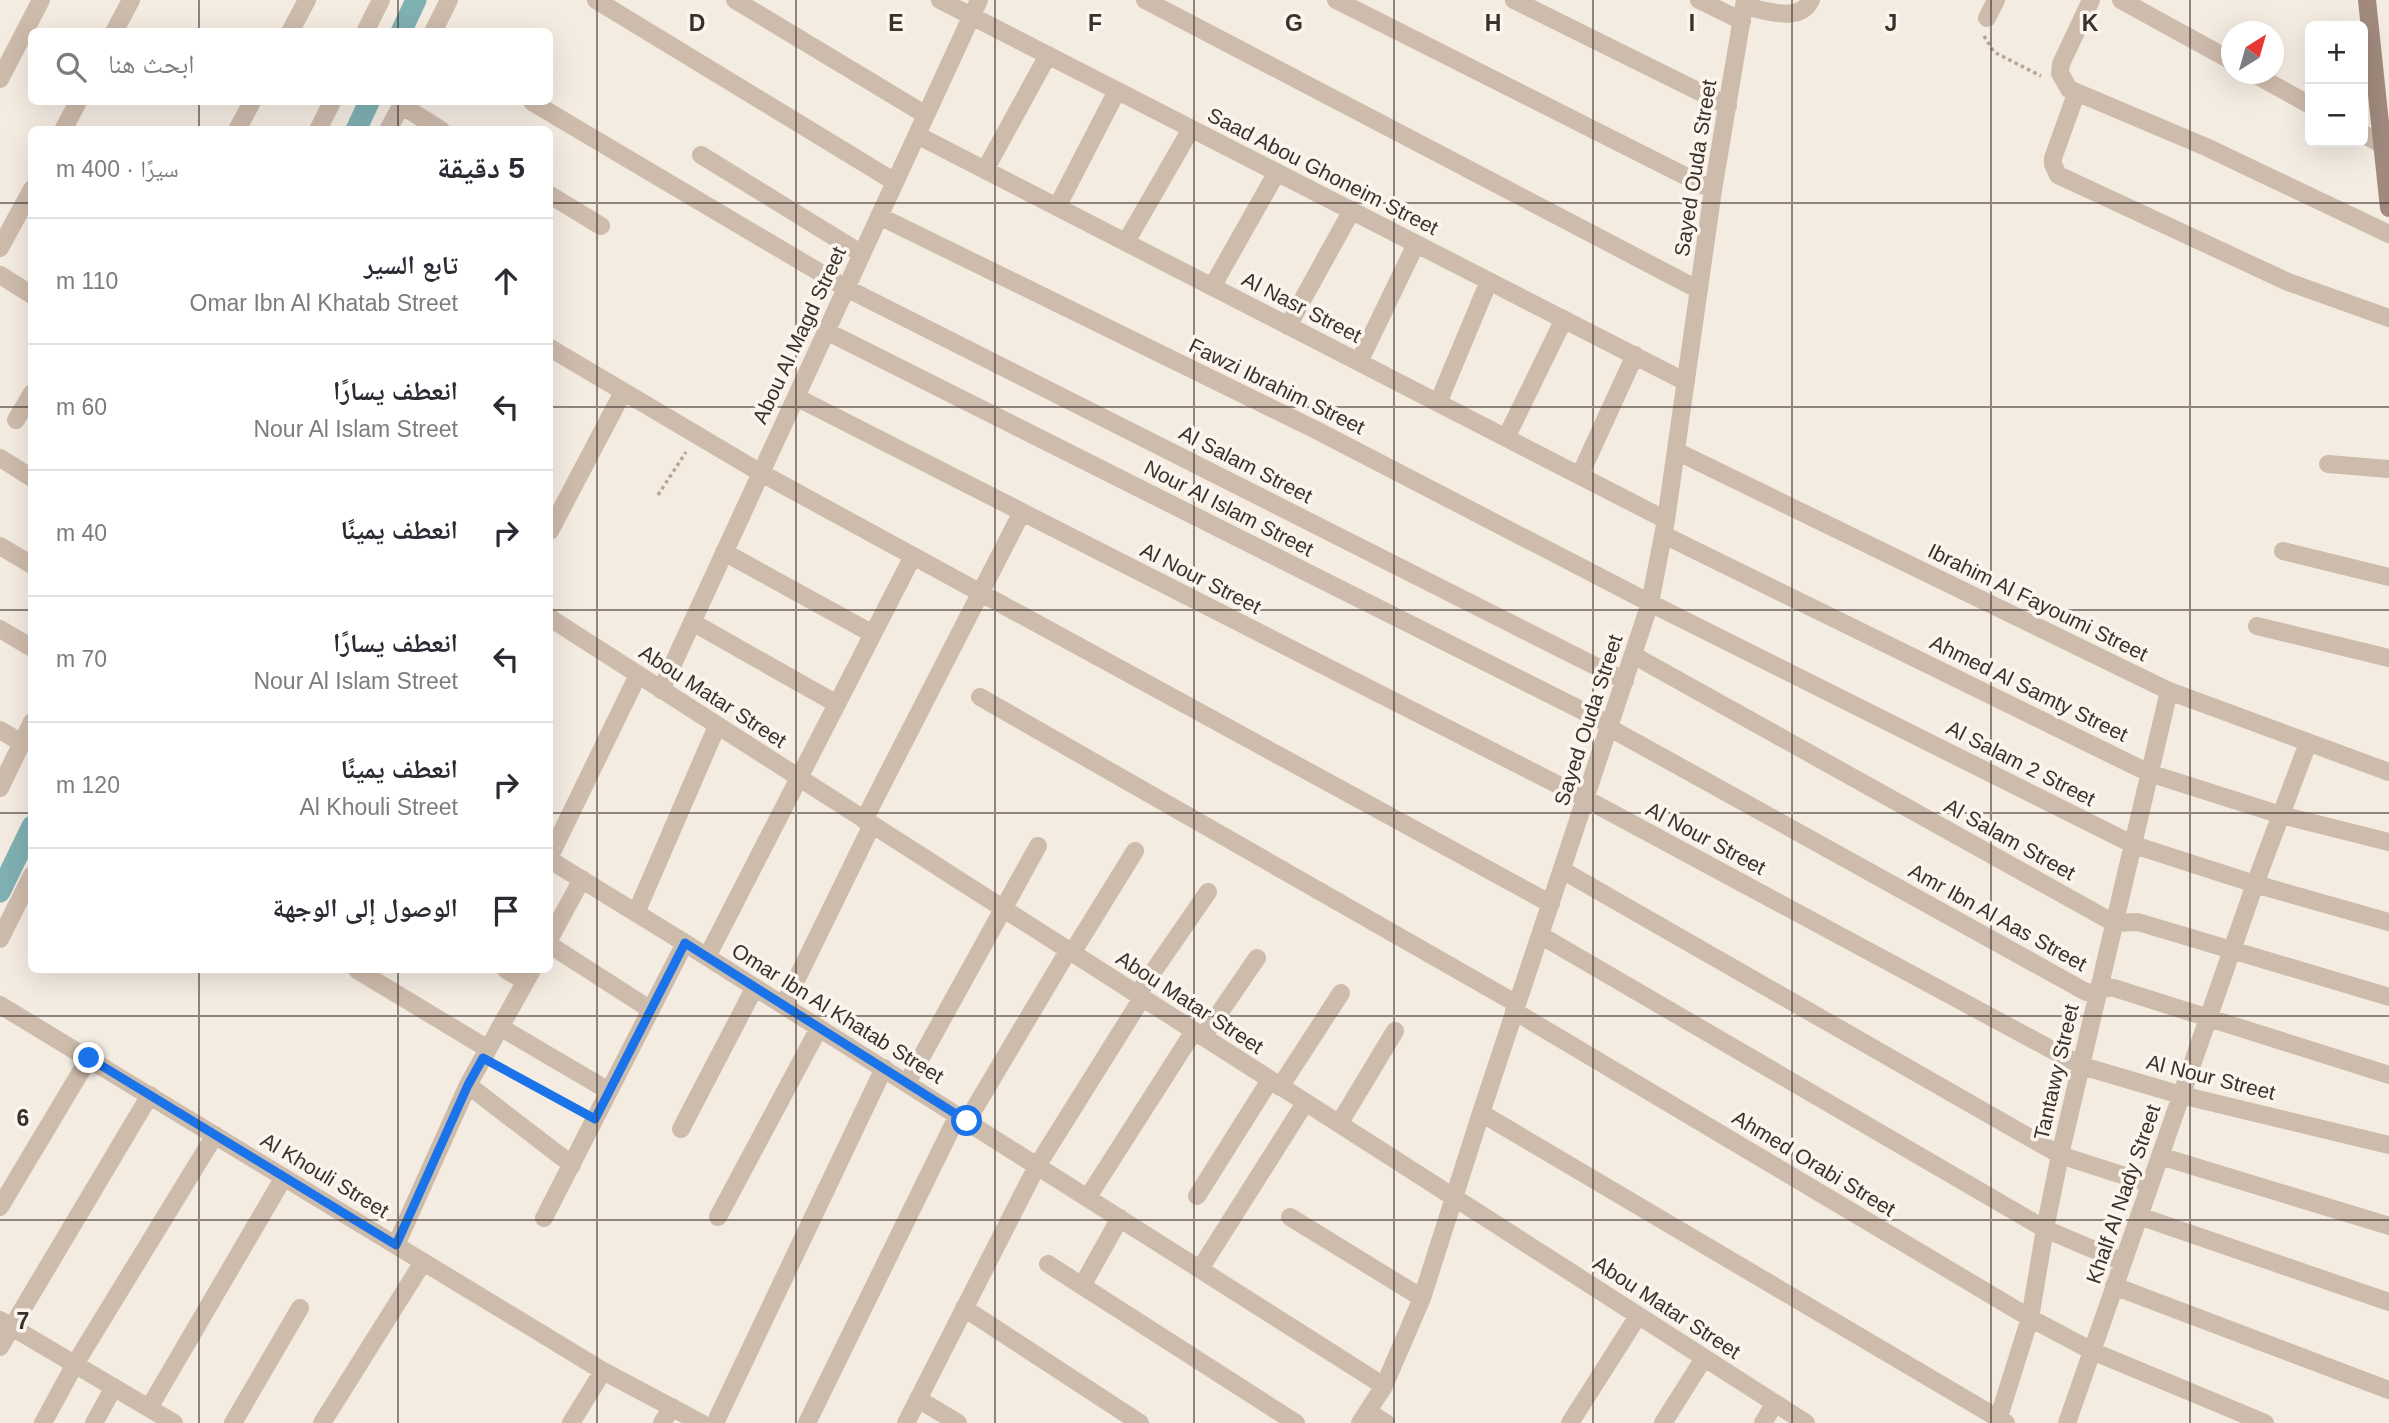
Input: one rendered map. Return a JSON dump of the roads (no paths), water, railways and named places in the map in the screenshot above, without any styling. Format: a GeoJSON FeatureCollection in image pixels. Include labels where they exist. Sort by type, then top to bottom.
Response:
{"type":"FeatureCollection","features":[{"type":"Feature","properties":{"kind":"street"},"geometry":{"type":"LineString","coordinates":[[0,79],[41,0]]}},
{"type":"Feature","properties":{"kind":"street"},"geometry":{"type":"LineString","coordinates":[[116,28],[131,0]]}},
{"type":"Feature","properties":{"kind":"street"},"geometry":{"type":"LineString","coordinates":[[292,28],[307,0]]}},
{"type":"Feature","properties":{"kind":"street"},"geometry":{"type":"LineString","coordinates":[[367,28],[380,0]]}},
{"type":"Feature","properties":{"kind":"street"},"geometry":{"type":"LineString","coordinates":[[435,28],[449,0]]}},
{"type":"Feature","properties":{"kind":"street"},"geometry":{"type":"LineString","coordinates":[[596,0],[895,182]]}},
{"type":"Feature","properties":{"kind":"street"},"geometry":{"type":"LineString","coordinates":[[735,0],[926,115]]}},
{"type":"Feature","properties":{"kind":"street","name":"Saad Abou Ghoneim Street"},"geometry":{"type":"LineString","coordinates":[[940,0],[976,8],[1048,55],[1686,382]]}},
{"type":"Feature","properties":{"kind":"street"},"geometry":{"type":"LineString","coordinates":[[1145,0],[1699,290]]}},
{"type":"Feature","properties":{"kind":"street"},"geometry":{"type":"LineString","coordinates":[[1336,0],[1713,190]]}},
{"type":"Feature","properties":{"kind":"street"},"geometry":{"type":"LineString","coordinates":[[1514,0],[1728,106]]}},
{"type":"Feature","properties":{"kind":"street"},"geometry":{"type":"LineString","coordinates":[[1699,0],[1744,9],[1791,14],[1803,11],[1811,0]]}},
{"type":"Feature","properties":{"kind":"street"},"geometry":{"type":"LineString","coordinates":[[1987,18],[1996,0]]}},
{"type":"Feature","properties":{"kind":"street"},"geometry":{"type":"LineString","coordinates":[[2091,0],[2061,64],[2070,88],[2053,158],[2058,175],[2288,282],[2389,318]]}},
{"type":"Feature","properties":{"kind":"street"},"geometry":{"type":"LineString","coordinates":[[2121,0],[2221,55]]}},
{"type":"Feature","properties":{"kind":"street"},"geometry":{"type":"LineString","coordinates":[[2367,0],[2389,208]]}},
{"type":"Feature","properties":{"kind":"street","name":"Abou Al Magd Street"},"geometry":{"type":"LineString","coordinates":[[661,690],[976,8]]}},
{"type":"Feature","properties":{"kind":"street","name":"Sayed Ouda Street"},"geometry":{"type":"LineString","coordinates":[[1364,1418],[1384,1386],[1422,1298],[1650,603],[1665,527],[1713,190],[1744,9]]}},
{"type":"Feature","properties":{"kind":"street"},"geometry":{"type":"LineString","coordinates":[[985,170],[1048,55]]}},
{"type":"Feature","properties":{"kind":"street"},"geometry":{"type":"LineString","coordinates":[[2272,84],[2305,102]]}},
{"type":"Feature","properties":{"kind":"street"},"geometry":{"type":"LineString","coordinates":[[2070,88],[2206,147],[2389,234]]}},
{"type":"Feature","properties":{"kind":"street"},"geometry":{"type":"LineString","coordinates":[[1057,207],[1117,91]]}},
{"type":"Feature","properties":{"kind":"street"},"geometry":{"type":"LineString","coordinates":[[65,126],[76,105]]}},
{"type":"Feature","properties":{"kind":"street"},"geometry":{"type":"LineString","coordinates":[[239,126],[250,105]]}},
{"type":"Feature","properties":{"kind":"street"},"geometry":{"type":"LineString","coordinates":[[320,126],[330,105]]}},
{"type":"Feature","properties":{"kind":"street"},"geometry":{"type":"LineString","coordinates":[[390,126],[401,105]]}},
{"type":"Feature","properties":{"kind":"street"},"geometry":{"type":"LineString","coordinates":[[405,105],[435,126]]}},
{"type":"Feature","properties":{"kind":"street","name":"Al Salam Street"},"geometry":{"type":"LineString","coordinates":[[537,105],[846,288],[1625,681]]}},
{"type":"Feature","properties":{"kind":"street"},"geometry":{"type":"LineString","coordinates":[[1126,242],[1191,129]]}},
{"type":"Feature","properties":{"kind":"street","name":"Al Nasr Street"},"geometry":{"type":"LineString","coordinates":[[917,135],[1580,475],[1665,527]]}},
{"type":"Feature","properties":{"kind":"street"},"geometry":{"type":"LineString","coordinates":[[2368,137],[2383,145]]}},
{"type":"Feature","properties":{"kind":"street"},"geometry":{"type":"LineString","coordinates":[[701,155],[862,254]]}},
{"type":"Feature","properties":{"kind":"street"},"geometry":{"type":"LineString","coordinates":[[1212,287],[1277,172]]}},
{"type":"Feature","properties":{"kind":"street"},"geometry":{"type":"LineString","coordinates":[[0,248],[28,196]]}},
{"type":"Feature","properties":{"kind":"street"},"geometry":{"type":"LineString","coordinates":[[553,197],[601,226]]}},
{"type":"Feature","properties":{"kind":"street"},"geometry":{"type":"LineString","coordinates":[[1288,326],[1352,211]]}},
{"type":"Feature","properties":{"kind":"street","name":"Fawzi Ibrahim Street"},"geometry":{"type":"LineString","coordinates":[[880,216],[1316,430],[1650,603]]}},
{"type":"Feature","properties":{"kind":"street"},"geometry":{"type":"LineString","coordinates":[[1359,362],[1416,244]]}},
{"type":"Feature","properties":{"kind":"street"},"geometry":{"type":"LineString","coordinates":[[1438,403],[1489,281]]}},
{"type":"Feature","properties":{"kind":"street"},"geometry":{"type":"LineString","coordinates":[[3,282],[28,293]]}},
{"type":"Feature","properties":{"kind":"street"},"geometry":{"type":"LineString","coordinates":[[1506,438],[1564,319]]}},
{"type":"Feature","properties":{"kind":"street","name":"Nour Al Islam Street"},"geometry":{"type":"LineString","coordinates":[[826,331],[1610,727]]}},
{"type":"Feature","properties":{"kind":"street"},"geometry":{"type":"LineString","coordinates":[[553,350],[761,473],[1551,904]]}},
{"type":"Feature","properties":{"kind":"street"},"geometry":{"type":"LineString","coordinates":[[1580,475],[1634,355]]}},
{"type":"Feature","properties":{"kind":"street"},"geometry":{"type":"LineString","coordinates":[[553,524],[623,392]]}},
{"type":"Feature","properties":{"kind":"street","name":"Al Nour Street"},"geometry":{"type":"LineString","coordinates":[[796,397],[1586,799],[2081,1066],[2181,1095],[2389,1145]]}},
{"type":"Feature","properties":{"kind":"street"},"geometry":{"type":"LineString","coordinates":[[16,420],[28,400]]}},
{"type":"Feature","properties":{"kind":"street","name":"Ibrahim Al Fayoumi Street"},"geometry":{"type":"LineString","coordinates":[[1676,452],[2169,691],[2389,772]]}},
{"type":"Feature","properties":{"kind":"street"},"geometry":{"type":"LineString","coordinates":[[0,458],[28,476]]}},
{"type":"Feature","properties":{"kind":"street"},"geometry":{"type":"LineString","coordinates":[[2328,464],[2389,469]]}},
{"type":"Feature","properties":{"kind":"street"},"geometry":{"type":"LineString","coordinates":[[784,1006],[868,822],[1022,512]]}},
{"type":"Feature","properties":{"kind":"street","name":"Ahmed Al Samty Street"},"geometry":{"type":"LineString","coordinates":[[1665,527],[2149,773],[2281,815],[2389,842]]}},
{"type":"Feature","properties":{"kind":"street"},"geometry":{"type":"LineString","coordinates":[[0,545],[28,562]]}},
{"type":"Feature","properties":{"kind":"street"},"geometry":{"type":"LineString","coordinates":[[2283,551],[2389,577]]}},
{"type":"Feature","properties":{"kind":"street"},"geometry":{"type":"LineString","coordinates":[[724,552],[873,634]]}},
{"type":"Feature","properties":{"kind":"street"},"geometry":{"type":"LineString","coordinates":[[707,957],[913,556]]}},
{"type":"Feature","properties":{"kind":"street","name":"Al Salam 2 Street"},"geometry":{"type":"LineString","coordinates":[[1650,603],[2134,845],[2255,884],[2389,922]]}},
{"type":"Feature","properties":{"kind":"street"},"geometry":{"type":"LineString","coordinates":[[692,622],[837,704]]}},
{"type":"Feature","properties":{"kind":"street","name":"Abou Matar Street"},"geometry":{"type":"LineString","coordinates":[[553,624],[718,726],[1806,1423]]}},
{"type":"Feature","properties":{"kind":"street"},"geometry":{"type":"LineString","coordinates":[[2257,626],[2389,658]]}},
{"type":"Feature","properties":{"kind":"street"},"geometry":{"type":"LineString","coordinates":[[0,629],[28,646]]}},
{"type":"Feature","properties":{"kind":"street","name":"Al Salam Street"},"geometry":{"type":"LineString","coordinates":[[1633,655],[2114,923],[2138,922],[2389,997]]}},
{"type":"Feature","properties":{"kind":"street"},"geometry":{"type":"LineString","coordinates":[[553,852],[638,675]]}},
{"type":"Feature","properties":{"kind":"street","name":"Tantawy Street"},"geometry":{"type":"LineString","coordinates":[[2001,1422],[2031,1318],[2060,1155],[2169,691]]}},
{"type":"Feature","properties":{"kind":"street","name":"Ahmed Orabi Street"},"geometry":{"type":"LineString","coordinates":[[980,697],[1516,1008],[2091,1352],[2265,1423]]}},
{"type":"Feature","properties":{"kind":"street"},"geometry":{"type":"LineString","coordinates":[[636,912],[718,726]]}},
{"type":"Feature","properties":{"kind":"street","name":"Amr Ibn Al Aas Street"},"geometry":{"type":"LineString","coordinates":[[1610,727],[2087,992],[2114,988],[2389,1075]]}},
{"type":"Feature","properties":{"kind":"street"},"geometry":{"type":"LineString","coordinates":[[0,730],[22,743]]}},
{"type":"Feature","properties":{"kind":"street"},"geometry":{"type":"LineString","coordinates":[[0,788],[28,730]]}},
{"type":"Feature","properties":{"kind":"street","name":"Khalf Al Nady Street"},"geometry":{"type":"LineString","coordinates":[[2071,1421],[2091,1352],[2255,884],[2308,743]]}},
{"type":"Feature","properties":{"kind":"street"},"geometry":{"type":"LineString","coordinates":[[907,1083],[1038,846]]}},
{"type":"Feature","properties":{"kind":"street"},"geometry":{"type":"LineString","coordinates":[[807,1423],[962,1118],[1135,851]]}},
{"type":"Feature","properties":{"kind":"street","name":"Omar Ibn Al Khatab Street"},"geometry":{"type":"LineString","coordinates":[[553,860],[1384,1386]]}},
{"type":"Feature","properties":{"kind":"street"},"geometry":{"type":"LineString","coordinates":[[1562,870],[2060,1155],[2150,1184]]}},
{"type":"Feature","properties":{"kind":"street"},"geometry":{"type":"LineString","coordinates":[[553,932],[582,879]]}},
{"type":"Feature","properties":{"kind":"street"},"geometry":{"type":"LineString","coordinates":[[0,939],[28,883]]}},
{"type":"Feature","properties":{"kind":"street"},"geometry":{"type":"LineString","coordinates":[[905,1423],[1037,1166],[1139,997],[1208,892]]}},
{"type":"Feature","properties":{"kind":"street"},"geometry":{"type":"LineString","coordinates":[[1540,935],[2045,1229],[2123,1262]]}},
{"type":"Feature","properties":{"kind":"street"},"geometry":{"type":"LineString","coordinates":[[544,1218],[685,943]]}},
{"type":"Feature","properties":{"kind":"street"},"geometry":{"type":"LineString","coordinates":[[553,947],[651,1010]]}},
{"type":"Feature","properties":{"kind":"street"},"geometry":{"type":"LineString","coordinates":[[1088,1197],[1198,1035],[1256,958]]}},
{"type":"Feature","properties":{"kind":"street"},"geometry":{"type":"LineString","coordinates":[[362,973],[485,1053]]}},
{"type":"Feature","properties":{"kind":"street"},"geometry":{"type":"LineString","coordinates":[[396,1245],[468,1085],[529,975]]}},
{"type":"Feature","properties":{"kind":"street"},"geometry":{"type":"LineString","coordinates":[[681,1129],[755,987]]}},
{"type":"Feature","properties":{"kind":"street"},"geometry":{"type":"LineString","coordinates":[[1197,1196],[1341,993]]}},
{"type":"Feature","properties":{"kind":"street","name":"Al Khouli Street"},"geometry":{"type":"LineString","coordinates":[[0,1004],[603,1371],[667,1415],[701,1423]]}},
{"type":"Feature","properties":{"kind":"street"},"geometry":{"type":"LineString","coordinates":[[500,1027],[609,1091]]}},
{"type":"Feature","properties":{"kind":"street"},"geometry":{"type":"LineString","coordinates":[[718,1217],[820,1028]]}},
{"type":"Feature","properties":{"kind":"street"},"geometry":{"type":"LineString","coordinates":[[1339,1124],[1395,1031]]}},
{"type":"Feature","properties":{"kind":"street"},"geometry":{"type":"LineString","coordinates":[[0,1207],[89,1058]]}},
{"type":"Feature","properties":{"kind":"street"},"geometry":{"type":"LineString","coordinates":[[715,1423],[884,1068]]}},
{"type":"Feature","properties":{"kind":"street"},"geometry":{"type":"LineString","coordinates":[[468,1085],[572,1165]]}},
{"type":"Feature","properties":{"kind":"street"},"geometry":{"type":"LineString","coordinates":[[0,1347],[6,1323],[149,1096]]}},
{"type":"Feature","properties":{"kind":"street"},"geometry":{"type":"LineString","coordinates":[[1200,1269],[1305,1103]]}},
{"type":"Feature","properties":{"kind":"street"},"geometry":{"type":"LineString","coordinates":[[1481,1112],[2001,1422]]}},
{"type":"Feature","properties":{"kind":"street"},"geometry":{"type":"LineString","coordinates":[[43,1423],[75,1364],[215,1135]]}},
{"type":"Feature","properties":{"kind":"street"},"geometry":{"type":"LineString","coordinates":[[2160,1156],[2389,1226]]}},
{"type":"Feature","properties":{"kind":"street"},"geometry":{"type":"LineString","coordinates":[[149,1408],[284,1177]]}},
{"type":"Feature","properties":{"kind":"street"},"geometry":{"type":"LineString","coordinates":[[2139,1216],[2389,1302]]}},
{"type":"Feature","properties":{"kind":"street"},"geometry":{"type":"LineString","coordinates":[[1290,1217],[1422,1298]]}},
{"type":"Feature","properties":{"kind":"street"},"geometry":{"type":"LineString","coordinates":[[1082,1286],[1120,1218]]}},
{"type":"Feature","properties":{"kind":"street"},"geometry":{"type":"LineString","coordinates":[[322,1423],[423,1262]]}},
{"type":"Feature","properties":{"kind":"street"},"geometry":{"type":"LineString","coordinates":[[1048,1264],[1296,1423]]}},
{"type":"Feature","properties":{"kind":"street"},"geometry":{"type":"LineString","coordinates":[[2115,1286],[2389,1390]]}},
{"type":"Feature","properties":{"kind":"street"},"geometry":{"type":"LineString","coordinates":[[233,1423],[300,1308]]}},
{"type":"Feature","properties":{"kind":"street"},"geometry":{"type":"LineString","coordinates":[[964,1308],[1140,1423]]}},
{"type":"Feature","properties":{"kind":"street"},"geometry":{"type":"LineString","coordinates":[[1570,1423],[1638,1316]]}},
{"type":"Feature","properties":{"kind":"street"},"geometry":{"type":"LineString","coordinates":[[6,1323],[174,1423]]}},
{"type":"Feature","properties":{"kind":"street"},"geometry":{"type":"LineString","coordinates":[[1663,1423],[1704,1358]]}},
{"type":"Feature","properties":{"kind":"street"},"geometry":{"type":"LineString","coordinates":[[571,1423],[603,1371]]}},
{"type":"Feature","properties":{"kind":"street"},"geometry":{"type":"LineString","coordinates":[[94,1423],[114,1387]]}},
{"type":"Feature","properties":{"kind":"street"},"geometry":{"type":"LineString","coordinates":[[918,1399],[958,1423]]}},
{"type":"Feature","properties":{"kind":"street"},"geometry":{"type":"LineString","coordinates":[[1763,1423],[1775,1403]]}},
{"type":"Feature","properties":{"kind":"street"},"geometry":{"type":"LineString","coordinates":[[1364,1418],[1385,1423]]}},
{"type":"Feature","properties":{"kind":"waterway"},"geometry":{"type":"LineString","coordinates":[[403,28],[416,0]]}},
{"type":"Feature","properties":{"kind":"waterway"},"geometry":{"type":"LineString","coordinates":[[358,126],[368,105]]}},
{"type":"Feature","properties":{"kind":"waterway"},"geometry":{"type":"LineString","coordinates":[[0,892],[28,834]]}}]}
